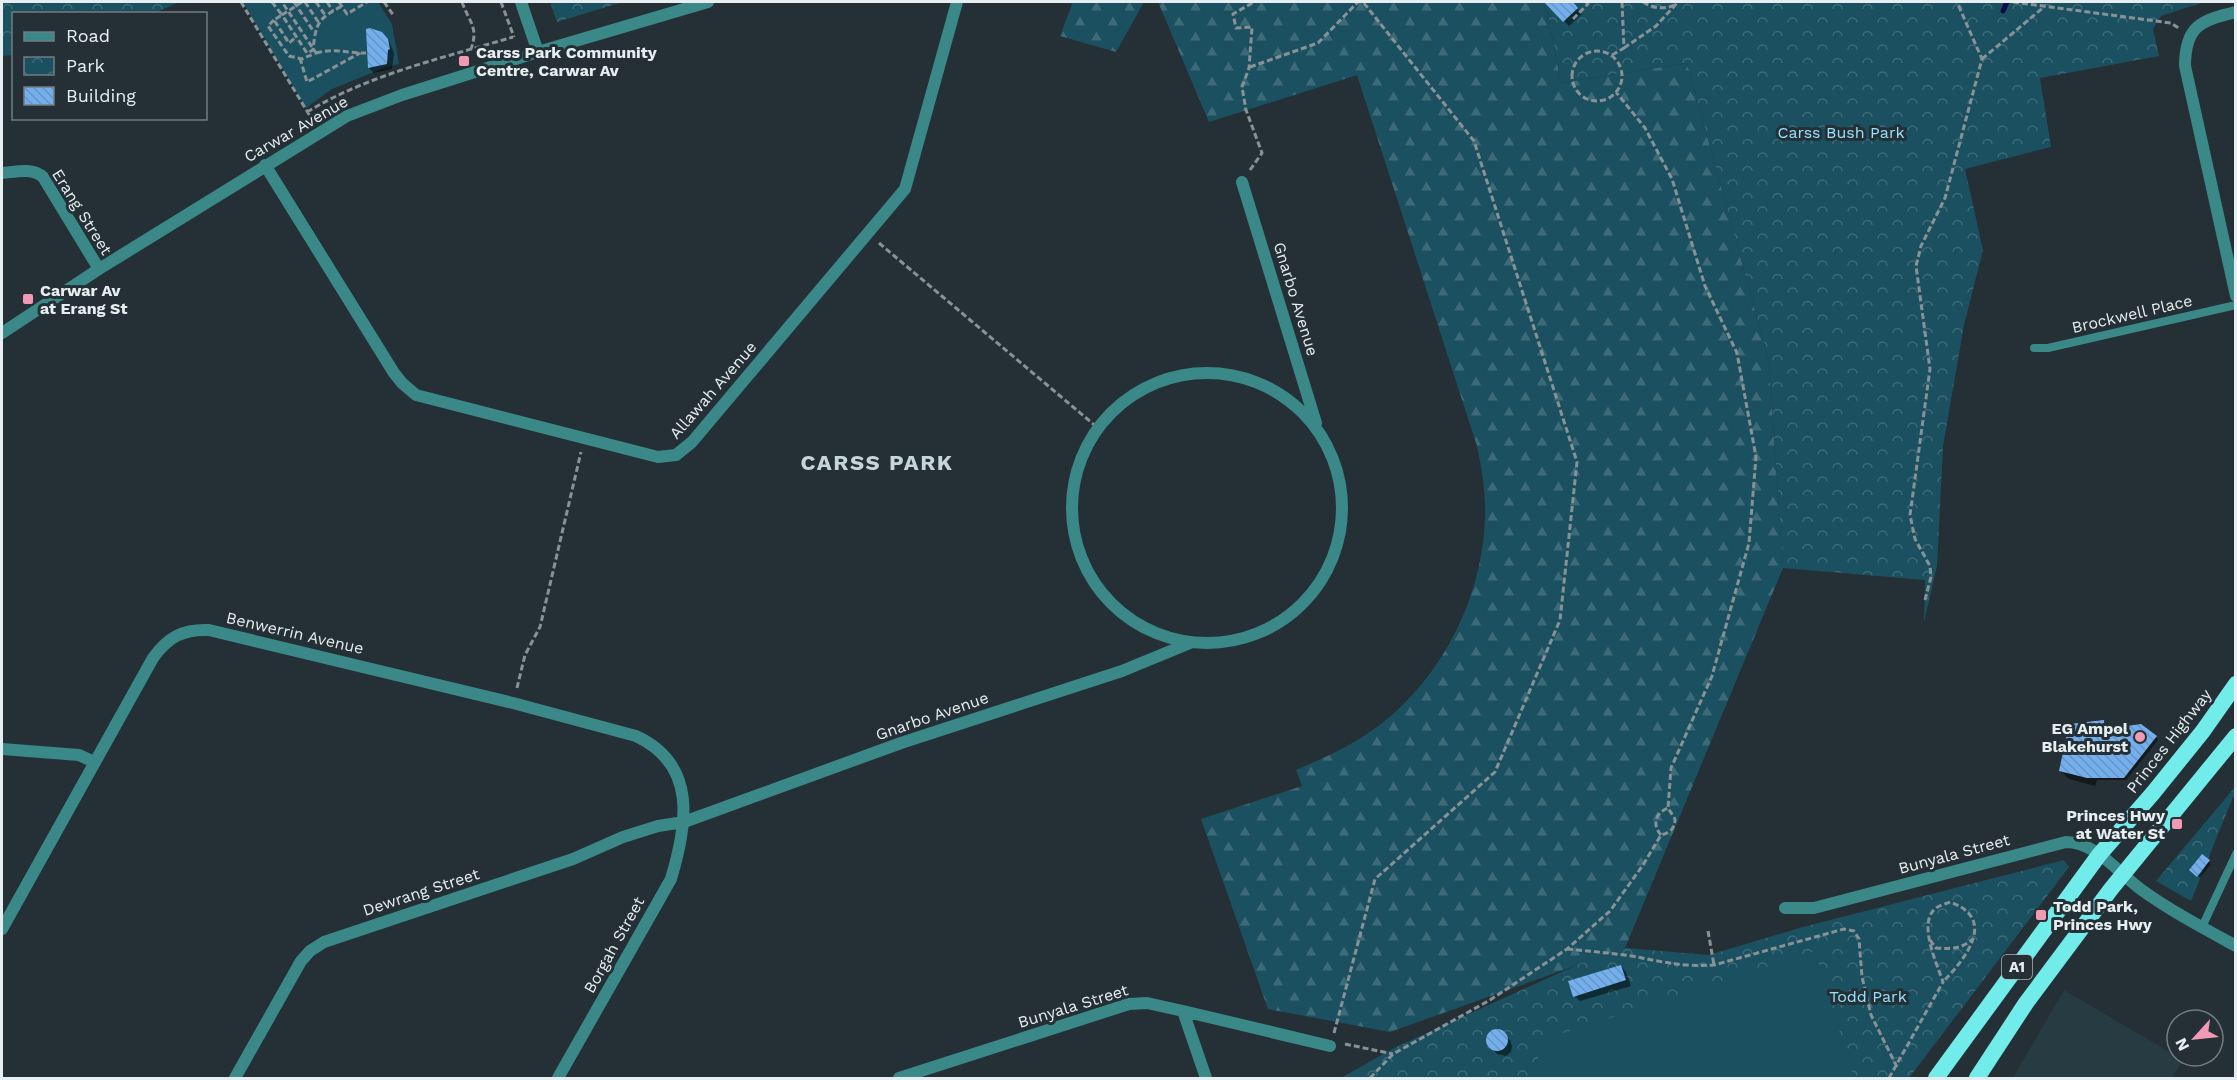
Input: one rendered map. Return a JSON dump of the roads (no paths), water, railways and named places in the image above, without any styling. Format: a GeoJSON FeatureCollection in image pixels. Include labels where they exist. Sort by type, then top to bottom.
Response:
{"type":"FeatureCollection","features":[{"type":"Feature","properties":{"kind":"highway","name":"Princes Highway"},"geometry":{"type":"LineString","coordinates":[[1936,1078],[2099,855],[2203,731],[2235,684]]}},
{"type":"Feature","properties":{"kind":"highway","name":"A1"},"geometry":{"type":"LineString","coordinates":[[1977,1078],[2026,1003],[2123,873],[2233,746]]}},
{"type":"Feature","properties":{"kind":"street"},"geometry":{"type":"LineString","coordinates":[[521,2],[538,52]]}},
{"type":"Feature","properties":{"kind":"street","name":"Carwar Avenue"},"geometry":{"type":"LineString","coordinates":[[2,333],[99,269],[347,116],[402,95],[538,52],[708,2]]}},
{"type":"Feature","properties":{"kind":"street","name":"Allawah Avenue"},"geometry":{"type":"LineString","coordinates":[[266,165],[394,373],[410,390],[425,398],[584,439],[658,457],[676,455],[693,442],[905,189],[957,2]]}},
{"type":"Feature","properties":{"kind":"street"},"geometry":{"type":"LineString","coordinates":[[2235,12],[2217,16],[2201,24],[2189,34],[2185,50],[2185,66],[2235,296]]}},
{"type":"Feature","properties":{"kind":"street","name":"Erang Street"},"geometry":{"type":"LineString","coordinates":[[2,173],[32,171],[43,177],[99,269]]}},
{"type":"Feature","properties":{"kind":"street","name":"Gnarbo Avenue"},"geometry":{"type":"LineString","coordinates":[[1242,182],[1318,427],[1334,468],[1340,492],[1341,515],[1338,539],[1322,576],[1311,593],[1292,613],[1256,634],[1231,642],[1209,645],[1190,643],[1154,632],[1119,610],[1095,582],[1084,563],[1077,544],[1073,521],[1073,503],[1079,464],[1086,446],[1098,428],[1115,409],[1130,397],[1167,380],[1208,374],[1235,376],[1264,384],[1283,394],[1318,427]]}},
{"type":"Feature","properties":{"kind":"street","name":"Benwerrin Avenue"},"geometry":{"type":"LineString","coordinates":[[2,929],[159,649],[174,636],[196,630],[209,630],[513,703],[636,736],[652,744],[666,756],[681,785],[684,822]]}},
{"type":"Feature","properties":{"kind":"street","name":"Gnarbo Avenue"},"geometry":{"type":"LineString","coordinates":[[684,822],[901,743],[1122,671],[1190,643]]}},
{"type":"Feature","properties":{"kind":"street"},"geometry":{"type":"LineString","coordinates":[[2,749],[79,755],[94,762]]}},
{"type":"Feature","properties":{"kind":"street","name":"Dewrang Street"},"geometry":{"type":"LineString","coordinates":[[235,1078],[296,970],[315,946],[573,859],[623,837],[658,826],[684,822]]}},
{"type":"Feature","properties":{"kind":"street","name":"Borgah Street"},"geometry":{"type":"LineString","coordinates":[[558,1078],[671,879],[684,822]]}},
{"type":"Feature","properties":{"kind":"street","name":"Bunyala Street"},"geometry":{"type":"LineString","coordinates":[[1785,908],[1814,908],[2066,842],[2078,842],[2099,855],[2140,888],[2235,946]]}},
{"type":"Feature","properties":{"kind":"street","name":"Bunyala Street"},"geometry":{"type":"LineString","coordinates":[[899,1078],[1129,1004],[1147,1003],[1331,1043]]}},
{"type":"Feature","properties":{"kind":"street"},"geometry":{"type":"LineString","coordinates":[[1183,1011],[1206,1078]]}},
{"type":"Feature","properties":{"kind":"lane","name":"Brockwell Place"},"geometry":{"type":"LineString","coordinates":[[2034,348],[2048,348],[2235,305]]}},
{"type":"Feature","properties":{"kind":"lane"},"geometry":{"type":"LineString","coordinates":[[2202,927],[2235,854]]}},
{"type":"Feature","properties":{"kind":"waterway"},"geometry":{"type":"LineString","coordinates":[[2003,11],[2007,2]]}},
{"type":"Feature","properties":{"kind":"place","name":"Carss Park Community Centre, Carwar Av"},"geometry":{"type":"Point","coordinates":[464,61]}},
{"type":"Feature","properties":{"kind":"place","name":"Carwar Av at Erang St"},"geometry":{"type":"Point","coordinates":[28,299]}},
{"type":"Feature","properties":{"kind":"place","name":"EG Ampol Blakehurst"},"geometry":{"type":"Point","coordinates":[2140,737]}},
{"type":"Feature","properties":{"kind":"place","name":"Princes Hwy at Water St"},"geometry":{"type":"Point","coordinates":[2177,824]}},
{"type":"Feature","properties":{"kind":"place","name":"Todd Park, Princes Hwy"},"geometry":{"type":"Point","coordinates":[2041,915]}},
{"type":"Feature","properties":{"kind":"district","name":"CARSS PARK"},"geometry":{"type":"Point","coordinates":[877,462]}},
{"type":"Feature","properties":{"kind":"park label","name":"Carss Bush Park"},"geometry":{"type":"Point","coordinates":[1841,132]}},
{"type":"Feature","properties":{"kind":"park label","name":"Todd Park"},"geometry":{"type":"Point","coordinates":[1868,996]}}]}
